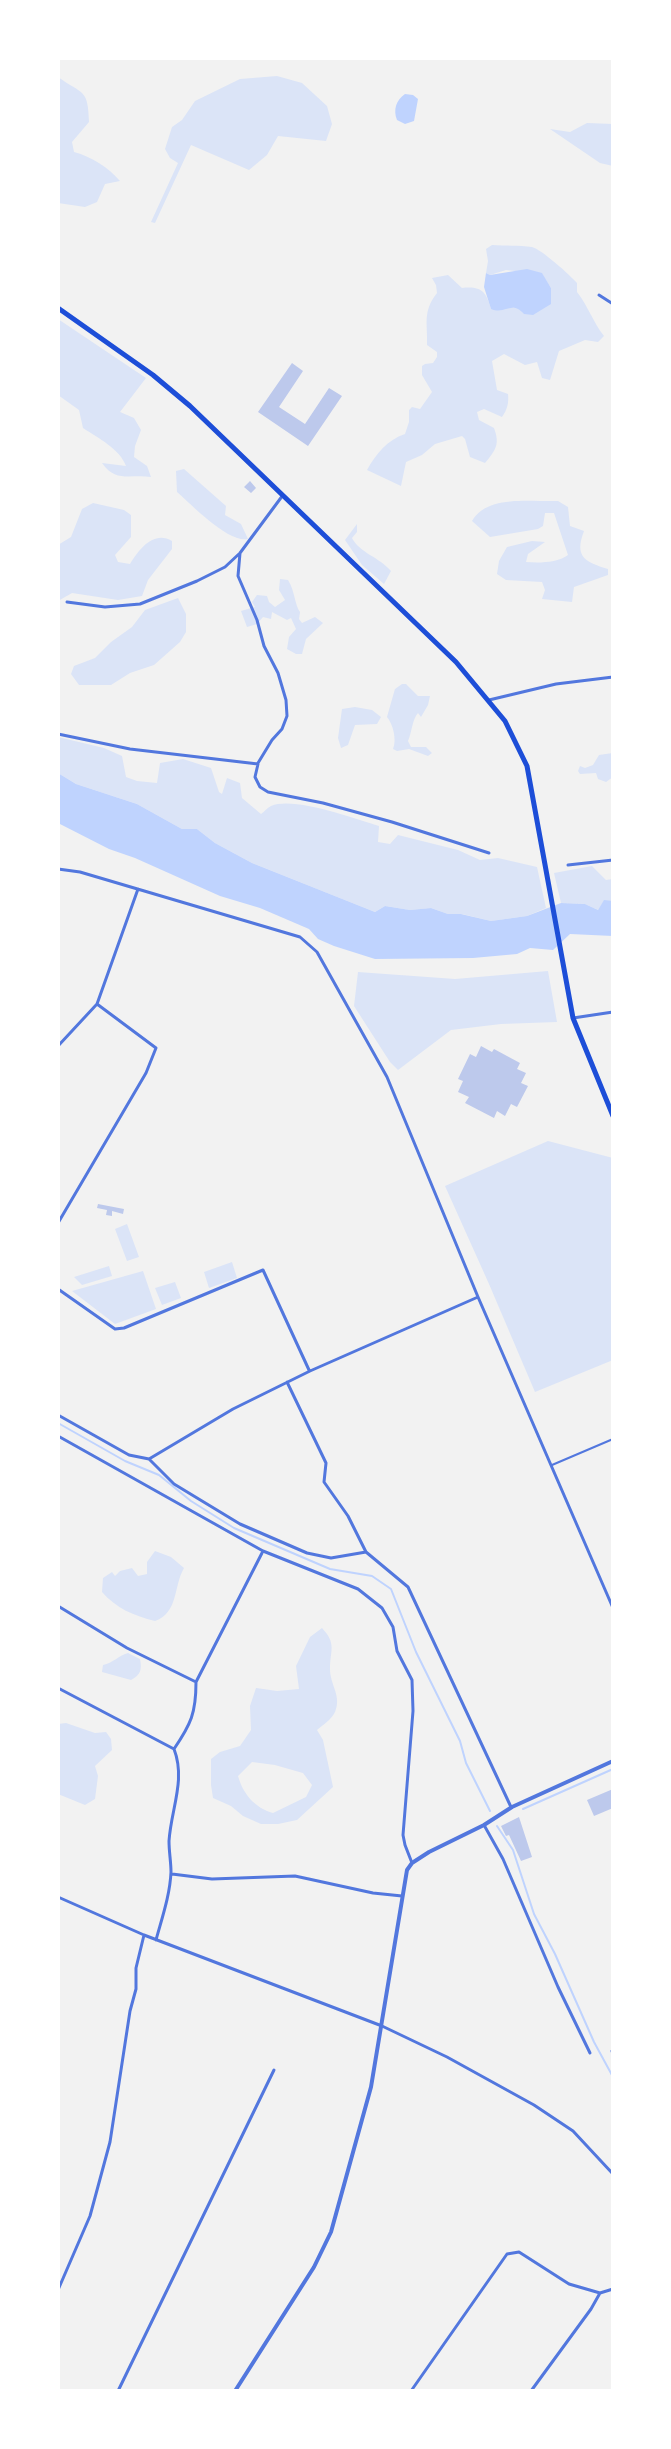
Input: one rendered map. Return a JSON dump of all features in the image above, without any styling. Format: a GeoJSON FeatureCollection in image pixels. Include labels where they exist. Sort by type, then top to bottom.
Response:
{"type":"FeatureCollection","features":[{"type":"Feature","properties":{"kind":"main road"},"geometry":{"type":"LineString","coordinates":[[58,308],[162,382],[190,406],[444,650],[505,721],[527,766],[573,1018],[613,1116]]}},
{"type":"Feature","properties":{"kind":"street"},"geometry":{"type":"LineString","coordinates":[[599,295],[613,304]]}},
{"type":"Feature","properties":{"kind":"street"},"geometry":{"type":"LineString","coordinates":[[67,602],[105,607],[140,604],[225,567],[240,553],[283,495]]}},
{"type":"Feature","properties":{"kind":"street"},"geometry":{"type":"LineString","coordinates":[[240,553],[238,576],[286,700],[287,716],[282,729],[258,764],[255,777],[260,787],[268,792],[378,818],[489,853]]}},
{"type":"Feature","properties":{"kind":"street"},"geometry":{"type":"LineString","coordinates":[[489,700],[534,688],[613,677]]}},
{"type":"Feature","properties":{"kind":"street"},"geometry":{"type":"LineString","coordinates":[[58,734],[130,749],[258,764]]}},
{"type":"Feature","properties":{"kind":"street"},"geometry":{"type":"LineString","coordinates":[[568,865],[613,860]]}},
{"type":"Feature","properties":{"kind":"street"},"geometry":{"type":"LineString","coordinates":[[58,869],[80,872],[300,937],[317,952],[387,1077],[478,1297],[613,1608]]}},
{"type":"Feature","properties":{"kind":"street"},"geometry":{"type":"LineString","coordinates":[[58,1046],[97,1004],[138,889]]}},
{"type":"Feature","properties":{"kind":"street"},"geometry":{"type":"LineString","coordinates":[[58,1223],[146,1073],[156,1048],[97,1004]]}},
{"type":"Feature","properties":{"kind":"street"},"geometry":{"type":"LineString","coordinates":[[573,1018],[613,1012]]}},
{"type":"Feature","properties":{"kind":"street"},"geometry":{"type":"LineString","coordinates":[[58,1289],[115,1329],[124,1328],[263,1270],[310,1371]]}},
{"type":"Feature","properties":{"kind":"street"},"geometry":{"type":"LineString","coordinates":[[149,1459],[233,1409],[287,1382],[478,1297]]}},
{"type":"Feature","properties":{"kind":"street"},"geometry":{"type":"LineString","coordinates":[[287,1382],[326,1463],[324,1482],[348,1516],[366,1552],[408,1587],[512,1807]]}},
{"type":"Feature","properties":{"kind":"street"},"geometry":{"type":"LineString","coordinates":[[58,1415],[129,1455],[149,1459],[174,1484],[240,1524],[307,1553],[331,1558],[366,1552]]}},
{"type":"Feature","properties":{"kind":"street"},"geometry":{"type":"LineString","coordinates":[[58,1436],[263,1551],[358,1589],[382,1608],[393,1627],[397,1651],[412,1680],[413,1711],[403,1835],[412,1863]]}},
{"type":"Feature","properties":{"kind":"street"},"geometry":{"type":"LineString","coordinates":[[174,1749],[191,1725],[196,1705],[196,1682],[263,1551]]}},
{"type":"Feature","properties":{"kind":"street"},"geometry":{"type":"LineString","coordinates":[[58,1606],[127,1648],[196,1682]]}},
{"type":"Feature","properties":{"kind":"street"},"geometry":{"type":"LineString","coordinates":[[58,1688],[174,1749],[180,1764],[169,1842],[171,1874],[156,1940]]}},
{"type":"Feature","properties":{"kind":"street"},"geometry":{"type":"LineString","coordinates":[[235,2391],[314,2267],[331,2232],[371,2087],[404,1879],[412,1863],[512,1807],[613,1761]]}},
{"type":"Feature","properties":{"kind":"street"},"geometry":{"type":"LineString","coordinates":[[484,1825],[503,1859],[590,2053]]}},
{"type":"Feature","properties":{"kind":"street"},"geometry":{"type":"LineString","coordinates":[[171,1874],[212,1879],[295,1876],[402,1896]]}},
{"type":"Feature","properties":{"kind":"street"},"geometry":{"type":"LineString","coordinates":[[58,1897],[156,1940],[382,2026],[447,2057],[534,2105],[573,2131],[613,2174]]}},
{"type":"Feature","properties":{"kind":"street"},"geometry":{"type":"LineString","coordinates":[[58,2290],[90,2216],[110,2142],[136,1989],[136,1968],[144,1935]]}},
{"type":"Feature","properties":{"kind":"street"},"geometry":{"type":"LineString","coordinates":[[118,2391],[274,2070]]}},
{"type":"Feature","properties":{"kind":"street"},"geometry":{"type":"LineString","coordinates":[[411,2391],[507,2254],[519,2252],[569,2284],[600,2293],[613,2289]]}},
{"type":"Feature","properties":{"kind":"street"},"geometry":{"type":"LineString","coordinates":[[531,2391],[600,2293]]}},
{"type":"Feature","properties":{"kind":"lane"},"geometry":{"type":"LineString","coordinates":[[551,1466],[613,1439]]}},
{"type":"Feature","properties":{"kind":"shaded area"},"geometry":{"type":"Polygon","coordinates":[[[277,76],[302,83],[327,106],[332,124],[326,141],[278,136],[267,155],[249,170],[191,145],[155,223],[151,222],[178,163],[170,158],[165,149],[172,127],[182,120],[195,101],[240,79],[277,76]]]}},
{"type":"Feature","properties":{"kind":"shaded area"},"geometry":{"type":"Polygon","coordinates":[[[58,77],[82,94],[87,103],[89,122],[72,142],[74,152],[99,163],[120,181],[105,184],[97,202],[85,207],[58,203],[58,77]]]}},
{"type":"Feature","properties":{"kind":"shaded area"},"geometry":{"type":"Polygon","coordinates":[[[587,123],[613,124],[613,166],[600,163],[550,129],[570,132],[587,123]]]}},
{"type":"Feature","properties":{"kind":"shaded area"},"geometry":{"type":"Polygon","coordinates":[[[492,245],[532,247],[542,252],[577,283],[577,292],[604,336],[598,342],[585,340],[559,351],[550,380],[542,378],[537,362],[525,365],[504,354],[492,361],[497,390],[508,394],[508,397],[502,417],[484,409],[477,412],[479,420],[494,428],[497,443],[492,454],[485,463],[470,457],[462,436],[435,444],[422,455],[406,462],[401,486],[367,470],[383,448],[405,434],[409,410],[412,407],[420,409],[432,392],[422,375],[422,366],[433,363],[437,357],[437,352],[427,345],[428,312],[437,293],[432,278],[448,275],[462,288],[478,289],[485,294],[491,309],[519,309],[551,288],[542,274],[506,270],[490,275],[486,273],[486,249],[492,245]]]}},
{"type":"Feature","properties":{"kind":"shaded area"},"geometry":{"type":"Polygon","coordinates":[[[58,319],[146,378],[120,412],[134,418],[141,430],[134,457],[147,466],[151,477],[118,475],[107,469],[102,463],[126,466],[114,449],[83,428],[79,410],[58,395],[58,319]]]}},
{"type":"Feature","properties":{"kind":"shaded area"},"geometry":{"type":"Polygon","coordinates":[[[184,469],[226,506],[225,515],[241,524],[248,539],[240,539],[221,529],[177,492],[176,471],[184,469]]]}},
{"type":"Feature","properties":{"kind":"shaded area"},"geometry":{"type":"Polygon","coordinates":[[[558,501],[568,507],[570,526],[584,531],[581,553],[593,564],[608,569],[608,575],[574,587],[572,602],[542,599],[545,590],[542,582],[506,580],[497,574],[499,561],[507,547],[532,541],[545,542],[528,554],[526,562],[553,561],[568,555],[554,513],[545,513],[543,526],[538,529],[490,537],[472,521],[479,512],[499,503],[558,501]]]}},
{"type":"Feature","properties":{"kind":"shaded area"},"geometry":{"type":"Polygon","coordinates":[[[93,503],[124,510],[131,515],[131,537],[115,555],[118,562],[130,564],[142,547],[153,539],[172,541],[172,549],[148,580],[142,596],[118,600],[72,593],[58,601],[58,545],[71,537],[82,509],[93,503]]]}},
{"type":"Feature","properties":{"kind":"shaded area"},"geometry":{"type":"Polygon","coordinates":[[[357,524],[357,532],[352,538],[355,543],[391,571],[384,584],[362,565],[345,540],[357,524]]]}},
{"type":"Feature","properties":{"kind":"shaded area"},"geometry":{"type":"Polygon","coordinates":[[[280,579],[288,580],[290,584],[302,623],[315,617],[323,623],[306,639],[302,654],[287,649],[289,637],[296,629],[291,618],[287,620],[272,612],[271,619],[263,617],[257,624],[247,627],[241,611],[255,607],[252,602],[257,595],[267,596],[275,607],[285,600],[279,590],[280,579]]]}},
{"type":"Feature","properties":{"kind":"shaded area"},"geometry":{"type":"Polygon","coordinates":[[[178,598],[186,614],[186,632],[180,642],[154,665],[130,673],[111,685],[79,685],[71,674],[74,666],[95,658],[132,627],[145,610],[178,598]]]}},
{"type":"Feature","properties":{"kind":"shaded area"},"geometry":{"type":"Polygon","coordinates":[[[402,684],[418,696],[430,696],[421,717],[418,713],[416,716],[408,741],[411,747],[426,747],[432,753],[428,756],[409,749],[393,749],[394,732],[387,717],[395,689],[402,684]]]}},
{"type":"Feature","properties":{"kind":"shaded area"},"geometry":{"type":"Polygon","coordinates":[[[355,707],[372,710],[381,717],[377,724],[355,725],[348,745],[341,748],[338,738],[342,709],[355,707]]]}},
{"type":"Feature","properties":{"kind":"shaded area"},"geometry":{"type":"Polygon","coordinates":[[[58,737],[104,748],[122,756],[126,777],[137,781],[157,783],[160,763],[183,759],[211,768],[222,794],[227,778],[240,783],[242,798],[261,814],[271,806],[281,804],[309,806],[379,826],[378,842],[390,844],[398,835],[458,850],[480,860],[498,858],[537,867],[546,908],[527,916],[491,921],[431,908],[410,910],[385,906],[375,912],[252,863],[215,843],[197,829],[182,829],[137,804],[76,784],[58,773],[58,737]]]}},
{"type":"Feature","properties":{"kind":"shaded area"},"geometry":{"type":"Polygon","coordinates":[[[613,753],[613,777],[606,782],[598,779],[596,773],[580,774],[578,771],[580,766],[593,765],[599,755],[613,753]]]}},
{"type":"Feature","properties":{"kind":"shaded area"},"geometry":{"type":"Polygon","coordinates":[[[592,866],[606,880],[613,879],[613,901],[604,901],[598,910],[585,904],[561,903],[554,873],[592,866]]]}},
{"type":"Feature","properties":{"kind":"shaded area"},"geometry":{"type":"Polygon","coordinates":[[[548,971],[557,1022],[451,1030],[398,1070],[354,1006],[358,972],[455,979],[548,971]]]}},
{"type":"Feature","properties":{"kind":"shaded area"},"geometry":{"type":"Polygon","coordinates":[[[548,1141],[613,1158],[613,1360],[535,1392],[445,1186],[548,1141]]]}},
{"type":"Feature","properties":{"kind":"shaded area"},"geometry":{"type":"Polygon","coordinates":[[[127,1224],[139,1257],[127,1261],[115,1229],[127,1224]]]}},
{"type":"Feature","properties":{"kind":"shaded area"},"geometry":{"type":"Polygon","coordinates":[[[232,1262],[237,1278],[209,1288],[204,1272],[232,1262]]]}},
{"type":"Feature","properties":{"kind":"shaded area"},"geometry":{"type":"Polygon","coordinates":[[[109,1266],[112,1276],[82,1285],[74,1277],[109,1266]]]}},
{"type":"Feature","properties":{"kind":"shaded area"},"geometry":{"type":"Polygon","coordinates":[[[143,1271],[156,1309],[115,1324],[72,1291],[143,1271]]]}},
{"type":"Feature","properties":{"kind":"shaded area"},"geometry":{"type":"Polygon","coordinates":[[[175,1282],[181,1298],[162,1305],[155,1288],[175,1282]]]}},
{"type":"Feature","properties":{"kind":"shaded area"},"geometry":{"type":"Polygon","coordinates":[[[155,1551],[171,1557],[184,1568],[172,1605],[163,1617],[155,1621],[126,1611],[102,1592],[103,1578],[112,1572],[115,1576],[132,1568],[138,1576],[147,1574],[147,1562],[155,1551]]]}},
{"type":"Feature","properties":{"kind":"shaded area"},"geometry":{"type":"Polygon","coordinates":[[[322,1628],[332,1647],[330,1669],[337,1706],[332,1717],[317,1730],[323,1740],[333,1787],[297,1820],[261,1824],[213,1798],[211,1759],[220,1752],[240,1746],[251,1730],[250,1706],[256,1688],[277,1691],[299,1689],[296,1666],[310,1637],[322,1628]],[[252,1762],[238,1776],[251,1799],[273,1813],[306,1797],[312,1785],[303,1773],[252,1762]]]}},
{"type":"Feature","properties":{"kind":"shaded area"},"geometry":{"type":"Polygon","coordinates":[[[128,1653],[140,1659],[137,1676],[131,1680],[102,1672],[103,1665],[128,1653]]]}},
{"type":"Feature","properties":{"kind":"shaded area"},"geometry":{"type":"Polygon","coordinates":[[[66,1723],[95,1733],[106,1732],[111,1739],[112,1750],[95,1766],[98,1776],[95,1799],[85,1805],[58,1794],[58,1724],[66,1723]]]}},
{"type":"Feature","properties":{"kind":"water"},"geometry":{"type":"Polygon","coordinates":[[[405,94],[418,99],[414,121],[405,124],[397,120],[395,109],[405,94]]]}},
{"type":"Feature","properties":{"kind":"water"},"geometry":{"type":"Polygon","coordinates":[[[527,269],[542,273],[551,288],[551,304],[533,315],[515,308],[491,309],[484,287],[486,273],[527,269]]]}},
{"type":"Feature","properties":{"kind":"water"},"geometry":{"type":"Polygon","coordinates":[[[58,773],[76,784],[137,804],[182,829],[197,829],[215,843],[252,863],[375,912],[385,906],[410,910],[431,908],[491,921],[527,916],[561,903],[585,904],[598,910],[604,900],[613,901],[613,936],[570,934],[553,950],[530,948],[517,954],[473,958],[375,959],[334,946],[318,939],[309,929],[260,908],[220,896],[109,849],[58,823],[58,773]]]}},
{"type":"Feature","properties":{"kind":"building"},"geometry":{"type":"Polygon","coordinates":[[[292,363],[303,371],[279,407],[305,424],[329,388],[342,396],[308,446],[258,412],[292,363]]]}},
{"type":"Feature","properties":{"kind":"building"},"geometry":{"type":"Polygon","coordinates":[[[250,481],[256,488],[251,493],[244,487],[250,481]]]}},
{"type":"Feature","properties":{"kind":"building"},"geometry":{"type":"Polygon","coordinates":[[[481,1046],[492,1052],[494,1049],[520,1063],[517,1069],[526,1073],[521,1083],[528,1086],[517,1107],[511,1104],[505,1116],[497,1111],[494,1118],[465,1103],[469,1097],[458,1092],[463,1081],[458,1079],[470,1054],[476,1057],[481,1046]]]}},
{"type":"Feature","properties":{"kind":"building"},"geometry":{"type":"Polygon","coordinates":[[[98,1204],[124,1209],[123,1214],[112,1211],[112,1216],[106,1215],[107,1210],[97,1208],[98,1204]]]}},
{"type":"Feature","properties":{"kind":"building"},"geometry":{"type":"Polygon","coordinates":[[[613,1789],[613,1808],[594,1816],[587,1800],[613,1789]]]}},
{"type":"Feature","properties":{"kind":"building"},"geometry":{"type":"Polygon","coordinates":[[[519,1817],[532,1857],[521,1861],[509,1835],[506,1836],[501,1826],[519,1817]]]}},
{"type":"Feature","properties":{"kind":"waterway"},"geometry":{"type":"LineString","coordinates":[[58,1423],[125,1461],[159,1475],[191,1501],[234,1528],[330,1569],[372,1576],[391,1589],[416,1652],[490,1811]]}},
{"type":"Feature","properties":{"kind":"waterway"},"geometry":{"type":"LineString","coordinates":[[523,1809],[613,1769]]}},
{"type":"Feature","properties":{"kind":"waterway"},"geometry":{"type":"LineString","coordinates":[[497,1826],[513,1850],[534,1914],[613,2077]]}}]}
